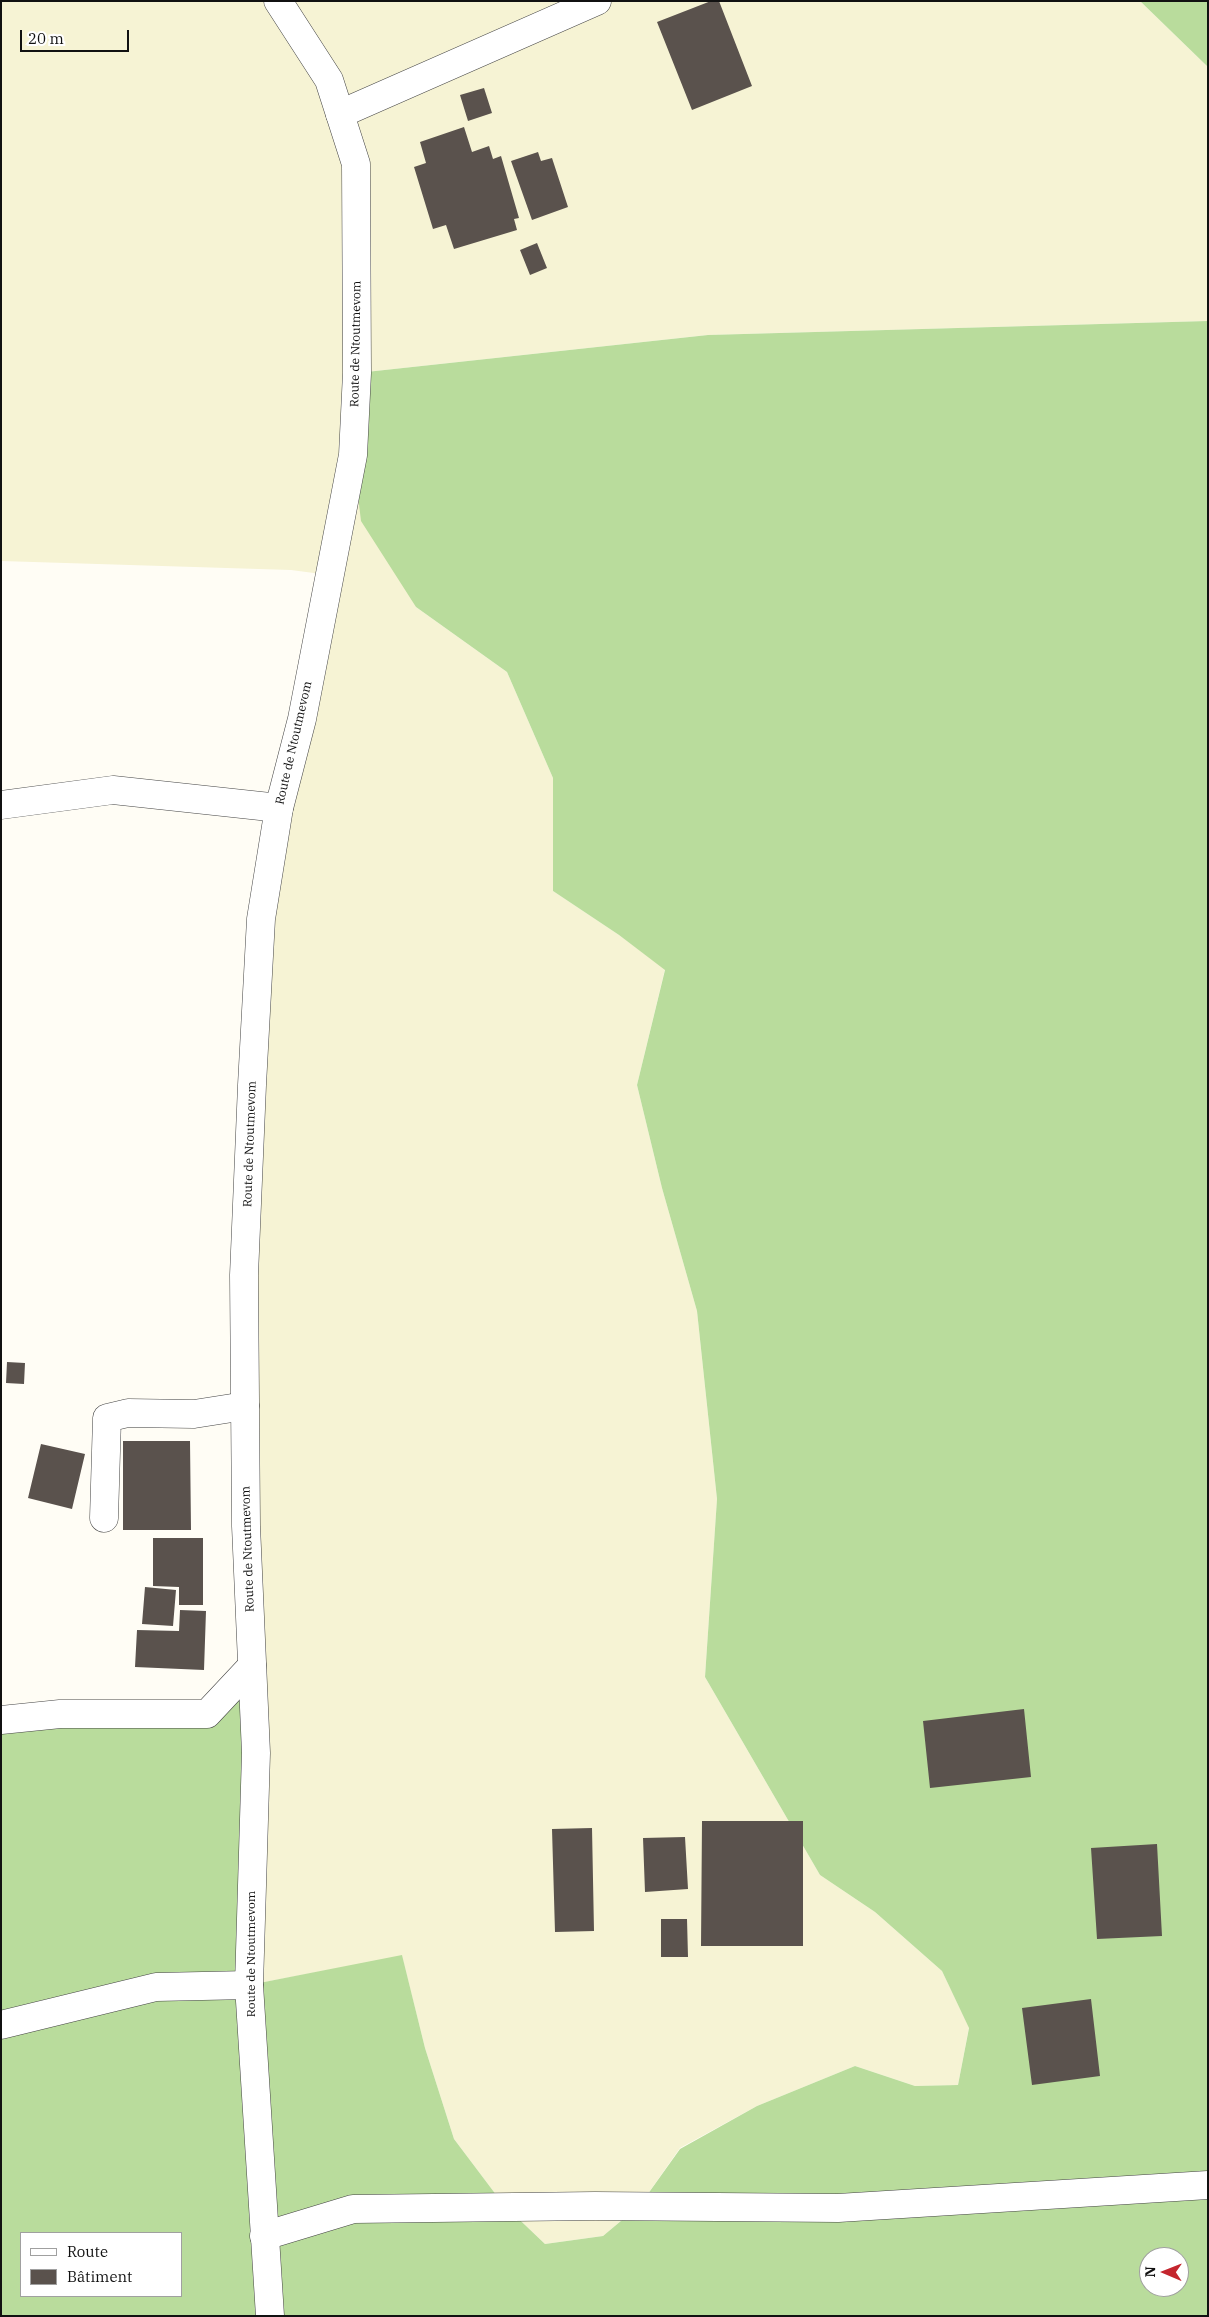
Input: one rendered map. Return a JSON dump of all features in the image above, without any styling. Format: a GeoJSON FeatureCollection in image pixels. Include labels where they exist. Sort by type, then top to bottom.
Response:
{"type":"FeatureCollection","features":[{"type":"Feature","properties":{"kind":"street","name":"Route de Ntoutmevom"},"geometry":{"type":"LineString","coordinates":[[270,2316],[249,1985],[256,1753],[246,1526],[244,1275],[261,919],[279,808],[302,719],[353,455],[357,373],[356,164],[330,80],[278,1]]}},
{"type":"Feature","properties":{"kind":"street"},"geometry":{"type":"LineString","coordinates":[[340,114],[597,1]]}},
{"type":"Feature","properties":{"kind":"street"},"geometry":{"type":"LineString","coordinates":[[1,805],[113,790],[279,808]]}},
{"type":"Feature","properties":{"kind":"street"},"geometry":{"type":"LineString","coordinates":[[104,1518],[107,1418],[128,1413],[194,1414],[245,1406]]}},
{"type":"Feature","properties":{"kind":"street"},"geometry":{"type":"LineString","coordinates":[[1,1720],[60,1714],[207,1714],[252,1666]]}},
{"type":"Feature","properties":{"kind":"street"},"geometry":{"type":"LineString","coordinates":[[1,2025],[156,1987],[249,1985]]}},
{"type":"Feature","properties":{"kind":"street"},"geometry":{"type":"LineString","coordinates":[[264,2236],[353,2209],[595,2206],[838,2208],[1208,2186]]}},
{"type":"Feature","properties":{"kind":"shaded area"},"geometry":{"type":"Polygon","coordinates":[[[1,1],[1140,1],[1208,67],[1208,321],[708,335],[357,373],[416,607],[507,672],[553,778],[553,891],[619,935],[665,969],[637,1085],[662,1188],[697,1311],[717,1499],[705,1677],[820,1875],[875,1912],[942,1971],[969,2027],[958,2085],[915,2086],[855,2066],[757,2106],[680,2148],[640,2205],[603,2236],[545,2244],[503,2204],[454,2139],[425,2048],[402,1956],[249,1985],[261,919],[329,575],[291,570],[1,561],[1,1]]]}},
{"type":"Feature","properties":{"kind":"green space"},"geometry":{"type":"Polygon","coordinates":[[[1140,1],[1208,1],[1208,67],[1140,1]]]}},
{"type":"Feature","properties":{"kind":"green space"},"geometry":{"type":"Polygon","coordinates":[[[1208,321],[1208,2316],[1,2316],[1,1720],[207,1714],[252,1666],[249,1985],[402,1955],[425,2048],[454,2139],[503,2204],[545,2244],[603,2236],[640,2205],[680,2149],[757,2106],[855,2066],[915,2086],[958,2085],[969,2028],[942,1971],[875,1912],[820,1875],[705,1677],[717,1499],[697,1311],[662,1188],[637,1085],[665,970],[619,935],[553,891],[553,778],[507,672],[416,607],[361,521],[353,455],[357,373],[708,335],[1208,321]]]}},
{"type":"Feature","properties":{"kind":"building"},"geometry":{"type":"Polygon","coordinates":[[[711,1],[719,1],[752,86],[692,110],[657,22],[711,1]]]}},
{"type":"Feature","properties":{"kind":"building"},"geometry":{"type":"Polygon","coordinates":[[[484,88],[492,113],[468,121],[460,95],[484,88]]]}},
{"type":"Feature","properties":{"kind":"building"},"geometry":{"type":"Polygon","coordinates":[[[464,127],[472,152],[489,146],[493,159],[501,156],[519,218],[514,219],[517,230],[454,249],[446,225],[433,229],[414,167],[426,163],[420,142],[464,127]]]}},
{"type":"Feature","properties":{"kind":"building"},"geometry":{"type":"Polygon","coordinates":[[[538,152],[541,161],[552,158],[568,207],[532,220],[511,161],[538,152]]]}},
{"type":"Feature","properties":{"kind":"building"},"geometry":{"type":"Polygon","coordinates":[[[537,243],[547,268],[530,275],[520,250],[537,243]]]}},
{"type":"Feature","properties":{"kind":"building"},"geometry":{"type":"Polygon","coordinates":[[[7,1362],[25,1363],[24,1384],[6,1383],[7,1362]]]}},
{"type":"Feature","properties":{"kind":"building"},"geometry":{"type":"Polygon","coordinates":[[[123,1441],[190,1441],[191,1530],[123,1530],[123,1441]]]}},
{"type":"Feature","properties":{"kind":"building"},"geometry":{"type":"Polygon","coordinates":[[[41,1444],[85,1454],[72,1509],[28,1498],[41,1444]]]}},
{"type":"Feature","properties":{"kind":"building"},"geometry":{"type":"Polygon","coordinates":[[[153,1538],[203,1538],[203,1605],[179,1605],[179,1587],[153,1586],[153,1538]]]}},
{"type":"Feature","properties":{"kind":"building"},"geometry":{"type":"Polygon","coordinates":[[[145,1587],[176,1590],[173,1626],[142,1624],[145,1587]]]}},
{"type":"Feature","properties":{"kind":"building"},"geometry":{"type":"Polygon","coordinates":[[[180,1610],[206,1611],[204,1670],[135,1667],[137,1630],[179,1631],[180,1610]]]}},
{"type":"Feature","properties":{"kind":"building"},"geometry":{"type":"Polygon","coordinates":[[[1024,1709],[1031,1777],[930,1788],[923,1721],[1024,1709]]]}},
{"type":"Feature","properties":{"kind":"building"},"geometry":{"type":"Polygon","coordinates":[[[702,1821],[803,1821],[803,1946],[701,1946],[702,1821]]]}},
{"type":"Feature","properties":{"kind":"building"},"geometry":{"type":"Polygon","coordinates":[[[592,1828],[594,1931],[555,1932],[552,1829],[592,1828]]]}},
{"type":"Feature","properties":{"kind":"building"},"geometry":{"type":"Polygon","coordinates":[[[685,1837],[688,1889],[645,1892],[643,1838],[685,1837]]]}},
{"type":"Feature","properties":{"kind":"building"},"geometry":{"type":"Polygon","coordinates":[[[1157,1844],[1162,1936],[1097,1939],[1091,1848],[1157,1844]]]}},
{"type":"Feature","properties":{"kind":"building"},"geometry":{"type":"Polygon","coordinates":[[[661,1919],[687,1919],[688,1957],[661,1957],[661,1919]]]}},
{"type":"Feature","properties":{"kind":"building"},"geometry":{"type":"Polygon","coordinates":[[[1091,1999],[1100,2076],[1032,2085],[1022,2008],[1091,1999]]]}}]}
